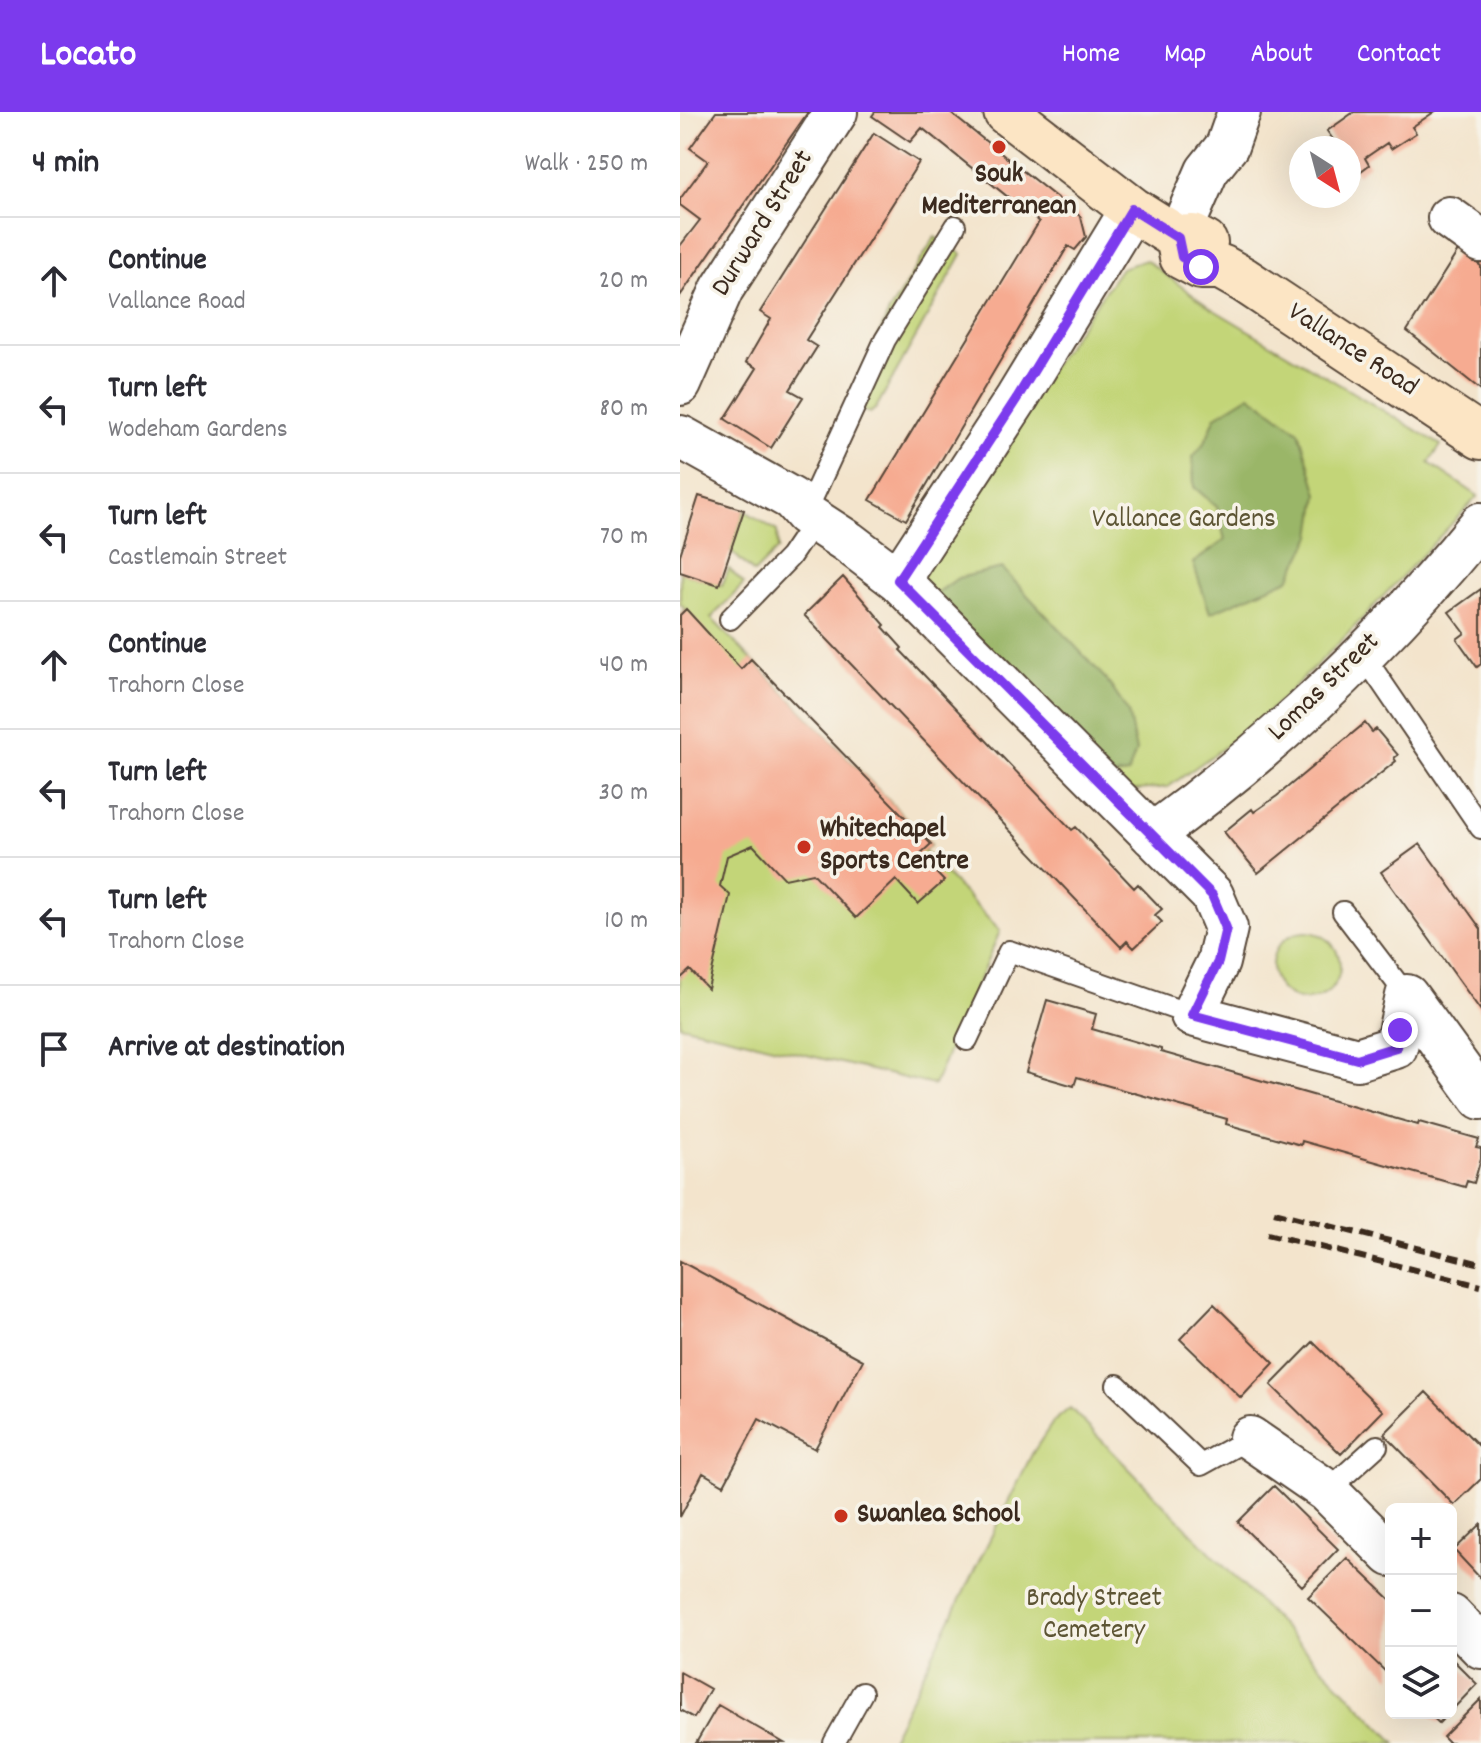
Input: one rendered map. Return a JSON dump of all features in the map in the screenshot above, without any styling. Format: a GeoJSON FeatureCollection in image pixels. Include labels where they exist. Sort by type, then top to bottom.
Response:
{"type":"FeatureCollection","features":[{"type":"Feature","properties":{"kind":"main road","name":"Vallance Road"},"geometry":{"type":"LineString","coordinates":[[1006,112],[1132,209],[1178,238],[1193,237],[1214,248],[1221,267],[1329,334],[1481,437]]}},
{"type":"Feature","properties":{"kind":"street","name":"Durward Street"},"geometry":{"type":"LineString","coordinates":[[680,384],[722,289],[836,112]]}},
{"type":"Feature","properties":{"kind":"street"},"geometry":{"type":"LineString","coordinates":[[1178,238],[1207,171],[1227,146],[1239,112]]}},
{"type":"Feature","properties":{"kind":"street"},"geometry":{"type":"LineString","coordinates":[[898,580],[1017,398],[1132,209]]}},
{"type":"Feature","properties":{"kind":"street"},"geometry":{"type":"LineString","coordinates":[[680,393],[685,423],[681,439],[792,499],[810,517],[898,580],[1212,895],[1226,928],[1218,962],[1192,1015],[1357,1059],[1396,1047],[1407,996]]}},
{"type":"Feature","properties":{"kind":"street","name":"Lomas Street"},"geometry":{"type":"LineString","coordinates":[[1152,835],[1293,723],[1363,655],[1481,524]]}},
{"type":"Feature","properties":{"kind":"street"},"geometry":{"type":"LineString","coordinates":[[1407,996],[1481,1098]]}},
{"type":"Feature","properties":{"kind":"street"},"geometry":{"type":"LineString","coordinates":[[1250,1438],[1327,1491],[1385,1549]]}},
{"type":"Feature","properties":{"kind":"lane"},"geometry":{"type":"LineString","coordinates":[[730,619],[790,557],[885,340],[955,226]]}},
{"type":"Feature","properties":{"kind":"lane"},"geometry":{"type":"LineString","coordinates":[[1363,655],[1481,828]]}},
{"type":"Feature","properties":{"kind":"lane"},"geometry":{"type":"LineString","coordinates":[[1343,912],[1407,996]]}},
{"type":"Feature","properties":{"kind":"lane"},"geometry":{"type":"LineString","coordinates":[[967,1040],[1009,951],[1192,1015]]}},
{"type":"Feature","properties":{"kind":"lane"},"geometry":{"type":"LineString","coordinates":[[1117,1385],[1201,1465],[1250,1438]]}},
{"type":"Feature","properties":{"kind":"lane"},"geometry":{"type":"LineString","coordinates":[[1327,1491],[1377,1446]]}},
{"type":"Feature","properties":{"kind":"lane"},"geometry":{"type":"LineString","coordinates":[[834,1743],[862,1693]]}},
{"type":"Feature","properties":{"kind":"green space"},"geometry":{"type":"Polygon","coordinates":[[[935,237],[962,254],[876,408],[870,413],[848,405],[889,312],[935,237]]]}},
{"type":"Feature","properties":{"kind":"green space","name":"Vallance Gardens"},"geometry":{"type":"Polygon","coordinates":[[[1146,260],[1209,307],[1441,445],[1429,463],[1478,496],[1341,641],[1254,726],[1168,787],[1119,792],[906,575],[1121,268],[1146,260]]]}},
{"type":"Feature","properties":{"kind":"green space"},"geometry":{"type":"Polygon","coordinates":[[[1250,395],[1299,431],[1318,494],[1312,536],[1289,579],[1210,613],[1193,563],[1225,540],[1217,507],[1194,487],[1193,457],[1205,442],[1216,416],[1250,395]]]}},
{"type":"Feature","properties":{"kind":"green space"},"geometry":{"type":"Polygon","coordinates":[[[744,510],[777,531],[778,549],[754,573],[730,550],[744,510]]]}},
{"type":"Feature","properties":{"kind":"green space"},"geometry":{"type":"Polygon","coordinates":[[[1002,568],[1106,679],[1128,712],[1136,751],[1128,774],[1101,778],[930,598],[958,578],[1002,568]]]}},
{"type":"Feature","properties":{"kind":"green space","name":"Whitechapel Sports Centre"},"geometry":{"type":"Polygon","coordinates":[[[729,569],[744,584],[711,618],[931,844],[924,851],[1000,931],[934,1085],[680,1025],[680,615],[685,609],[680,603],[680,572],[722,585],[729,569]]]}},
{"type":"Feature","properties":{"kind":"green space"},"geometry":{"type":"Polygon","coordinates":[[[1299,932],[1313,932],[1325,937],[1335,947],[1340,966],[1335,985],[1325,995],[1313,1000],[1299,1000],[1287,995],[1277,985],[1272,973],[1272,959],[1277,947],[1287,937],[1299,932]]]}},
{"type":"Feature","properties":{"kind":"green space","name":"Brady Street Cemetery"},"geometry":{"type":"Polygon","coordinates":[[[1070,1408],[1396,1743],[889,1743],[1032,1454],[1053,1422],[1070,1408]]]}},
{"type":"Feature","properties":{"kind":"building"},"geometry":{"type":"Polygon","coordinates":[[[716,112],[808,112],[680,296],[680,246],[700,220],[680,205],[680,199],[708,161],[690,148],[716,112]]]}},
{"type":"Feature","properties":{"kind":"building"},"geometry":{"type":"Polygon","coordinates":[[[875,112],[949,112],[1081,217],[1086,237],[1075,250],[1068,246],[906,520],[870,500],[1039,222],[922,128],[910,142],[872,116],[875,112]]]}},
{"type":"Feature","properties":{"kind":"building"},"geometry":{"type":"Polygon","coordinates":[[[1354,112],[1434,112],[1412,127],[1416,133],[1391,149],[1387,143],[1365,158],[1369,165],[1361,171],[1361,136],[1331,136],[1327,131],[1354,112]]]}},
{"type":"Feature","properties":{"kind":"building"},"geometry":{"type":"Polygon","coordinates":[[[874,133],[919,162],[806,340],[817,347],[790,390],[803,397],[771,448],[725,419],[757,368],[746,362],[771,319],[760,312],[874,133]]]}},
{"type":"Feature","properties":{"kind":"building"},"geometry":{"type":"Polygon","coordinates":[[[1458,251],[1481,266],[1481,390],[1407,331],[1458,251]]]}},
{"type":"Feature","properties":{"kind":"building"},"geometry":{"type":"Polygon","coordinates":[[[699,496],[744,510],[719,585],[680,572],[680,555],[699,496]]]}},
{"type":"Feature","properties":{"kind":"building"},"geometry":{"type":"Polygon","coordinates":[[[843,577],[885,625],[883,627],[902,648],[900,650],[1072,830],[1076,827],[1134,888],[1138,884],[1162,909],[1155,915],[1162,922],[1134,948],[1127,941],[1121,947],[804,615],[843,577]]]}},
{"type":"Feature","properties":{"kind":"building"},"geometry":{"type":"Polygon","coordinates":[[[1481,589],[1481,664],[1477,667],[1457,639],[1465,633],[1449,612],[1481,589]]]}},
{"type":"Feature","properties":{"kind":"building"},"geometry":{"type":"Polygon","coordinates":[[[686,609],[741,669],[751,659],[931,844],[919,855],[944,881],[918,904],[896,880],[856,918],[813,873],[785,879],[753,845],[727,856],[720,886],[730,895],[708,989],[690,970],[680,979],[680,615],[686,609]]]}},
{"type":"Feature","properties":{"kind":"building"},"geometry":{"type":"Polygon","coordinates":[[[1365,723],[1372,732],[1376,729],[1398,755],[1394,758],[1396,761],[1258,873],[1224,832],[1252,809],[1254,812],[1277,796],[1365,723]]]}},
{"type":"Feature","properties":{"kind":"building"},"geometry":{"type":"Polygon","coordinates":[[[1420,844],[1481,929],[1481,1011],[1381,872],[1420,844]]]}},
{"type":"Feature","properties":{"kind":"building"},"geometry":{"type":"Polygon","coordinates":[[[1047,1000],[1096,1014],[1092,1029],[1161,1049],[1161,1052],[1418,1125],[1419,1122],[1479,1139],[1476,1147],[1481,1148],[1481,1158],[1474,1183],[1467,1181],[1465,1187],[1302,1141],[1301,1145],[1226,1124],[1227,1119],[1077,1077],[1074,1086],[1026,1072],[1047,1000]]]}},
{"type":"Feature","properties":{"kind":"building"},"geometry":{"type":"Polygon","coordinates":[[[680,1261],[863,1360],[815,1449],[759,1419],[724,1485],[703,1473],[680,1517],[680,1261]]]}},
{"type":"Feature","properties":{"kind":"building"},"geometry":{"type":"Polygon","coordinates":[[[1214,1304],[1274,1363],[1241,1398],[1180,1339],[1214,1304]]]}},
{"type":"Feature","properties":{"kind":"building"},"geometry":{"type":"Polygon","coordinates":[[[1313,1342],[1383,1411],[1341,1454],[1271,1385],[1313,1342]]]}},
{"type":"Feature","properties":{"kind":"building"},"geometry":{"type":"Polygon","coordinates":[[[1426,1392],[1481,1448],[1481,1479],[1456,1503],[1452,1503],[1384,1434],[1426,1392]]]}},
{"type":"Feature","properties":{"kind":"building"},"geometry":{"type":"Polygon","coordinates":[[[1274,1486],[1338,1549],[1302,1586],[1238,1522],[1274,1486]]]}},
{"type":"Feature","properties":{"kind":"building"},"geometry":{"type":"Polygon","coordinates":[[[1481,1524],[1481,1579],[1457,1553],[1457,1547],[1481,1524]]]}},
{"type":"Feature","properties":{"kind":"building"},"geometry":{"type":"Polygon","coordinates":[[[1347,1558],[1385,1594],[1385,1671],[1308,1597],[1347,1558]]]}},
{"type":"Feature","properties":{"kind":"building"},"geometry":{"type":"Polygon","coordinates":[[[1457,1664],[1477,1684],[1457,1705],[1457,1664]]]}},
{"type":"Feature","properties":{"kind":"building"},"geometry":{"type":"Polygon","coordinates":[[[680,1672],[710,1689],[694,1718],[680,1710],[680,1672]]]}},
{"type":"Feature","properties":{"kind":"building"},"geometry":{"type":"Polygon","coordinates":[[[1481,1699],[1481,1743],[1449,1743],[1443,1737],[1481,1699]]]}},
{"type":"Feature","properties":{"kind":"building"},"geometry":{"type":"Polygon","coordinates":[[[718,1705],[784,1743],[696,1743],[718,1705]]]}},
{"type":"Feature","properties":{"kind":"railway"},"geometry":{"type":"LineString","coordinates":[[1274,1212],[1481,1264]]}},
{"type":"Feature","properties":{"kind":"railway"},"geometry":{"type":"LineString","coordinates":[[1267,1234],[1481,1286]]}},
{"type":"Feature","properties":{"kind":"place","name":"Souk Mediterranean"},"geometry":{"type":"Point","coordinates":[999,147]}},
{"type":"Feature","properties":{"kind":"place","name":"Whitechapel Sports Centre"},"geometry":{"type":"Point","coordinates":[804,847]}},
{"type":"Feature","properties":{"kind":"place","name":"Swanlea School"},"geometry":{"type":"Point","coordinates":[841,1516]}},
{"type":"Feature","properties":{"kind":"route"},"geometry":{"type":"LineString","coordinates":[[1201,267],[1182,257],[1178,238],[1132,209],[1017,398],[898,580],[1212,895],[1226,928],[1218,962],[1192,1015],[1357,1059],[1396,1047],[1400,1030]]}}]}
